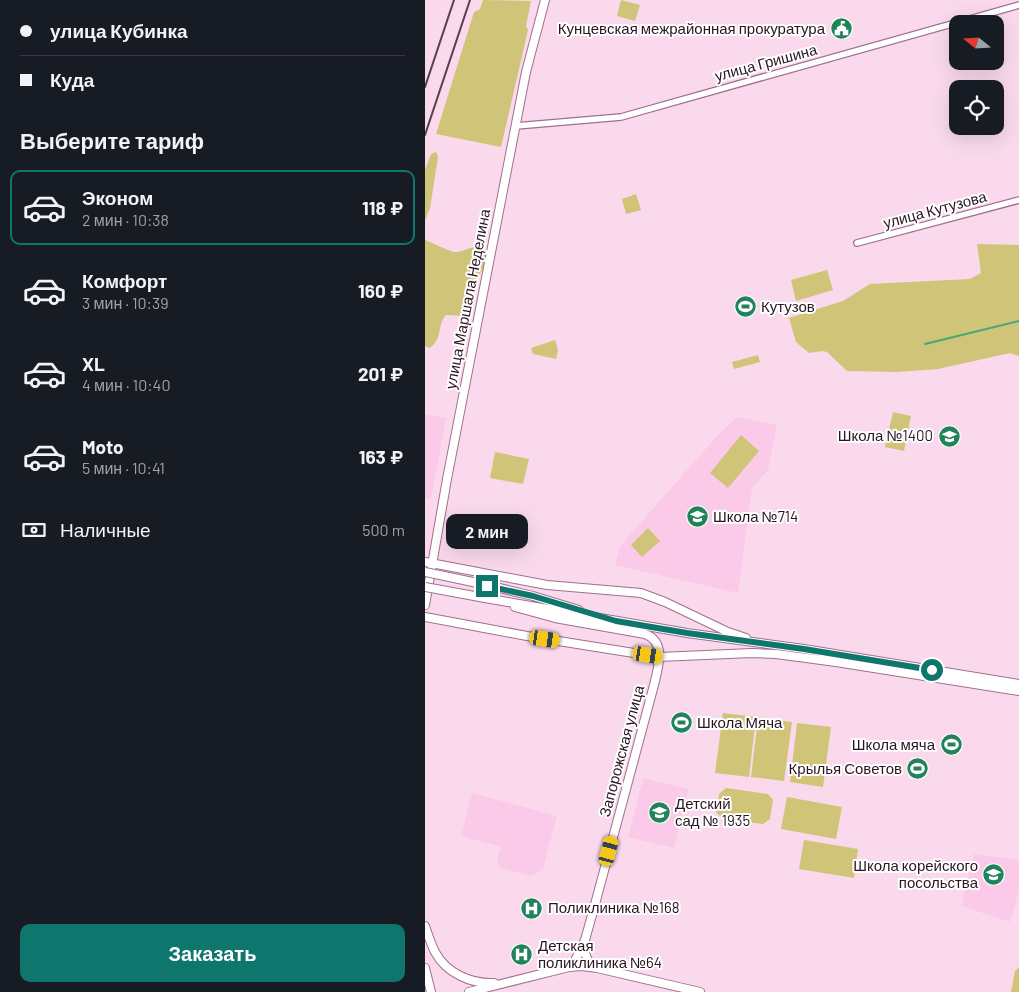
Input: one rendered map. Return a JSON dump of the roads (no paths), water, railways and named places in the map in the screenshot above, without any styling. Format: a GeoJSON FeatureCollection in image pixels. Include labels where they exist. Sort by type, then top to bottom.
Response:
{"type":"FeatureCollection","features":[{"type":"Feature","properties":{"kind":"street","name":"улица Маршала Неделина"},"geometry":{"type":"LineString","coordinates":[[425,605],[428,562],[516,126],[525,72],[545,0]]}},
{"type":"Feature","properties":{"kind":"street","name":"улица Гришина"},"geometry":{"type":"LineString","coordinates":[[516,126],[621,117],[1019,5]]}},
{"type":"Feature","properties":{"kind":"street","name":"улица Кутузова"},"geometry":{"type":"LineString","coordinates":[[857,243],[1019,200]]}},
{"type":"Feature","properties":{"kind":"street"},"geometry":{"type":"LineString","coordinates":[[428,562],[547,585],[641,593],[728,632],[777,646]]}},
{"type":"Feature","properties":{"kind":"street"},"geometry":{"type":"LineString","coordinates":[[425,572],[533,596],[616,621]]}},
{"type":"Feature","properties":{"kind":"street"},"geometry":{"type":"LineString","coordinates":[[425,587],[687,633],[1019,684]]}},
{"type":"Feature","properties":{"kind":"street"},"geometry":{"type":"LineString","coordinates":[[497,600],[537,614],[650,636],[657,642],[659,657]]}},
{"type":"Feature","properties":{"kind":"street"},"geometry":{"type":"LineString","coordinates":[[425,617],[527,636],[659,657],[776,654],[1019,691]]}},
{"type":"Feature","properties":{"kind":"street","name":"Запорожская улица"},"geometry":{"type":"LineString","coordinates":[[573,967],[585,940],[654,685],[659,657]]}},
{"type":"Feature","properties":{"kind":"street"},"geometry":{"type":"LineString","coordinates":[[425,926],[434,952],[450,970],[470,980],[503,983]]}},
{"type":"Feature","properties":{"kind":"street"},"geometry":{"type":"LineString","coordinates":[[585,940],[584,948],[587,959],[597,968]]}},
{"type":"Feature","properties":{"kind":"street"},"geometry":{"type":"LineString","coordinates":[[469,992],[573,967],[597,968],[700,992]]}},
{"type":"Feature","properties":{"kind":"street"},"geometry":{"type":"LineString","coordinates":[[425,968],[433,992]]}},
{"type":"Feature","properties":{"kind":"waterway"},"geometry":{"type":"LineString","coordinates":[[925,344],[1019,321]]}},
{"type":"Feature","properties":{"kind":"railway"},"geometry":{"type":"LineString","coordinates":[[425,87],[454,0]]}},
{"type":"Feature","properties":{"kind":"railway"},"geometry":{"type":"LineString","coordinates":[[425,135],[470,0]]}},
{"type":"Feature","properties":{"kind":"place","name":"Кунцевская межрайонная прокуратура"},"geometry":{"type":"Point","coordinates":[841,29]}},
{"type":"Feature","properties":{"kind":"place","name":"Кутузов"},"geometry":{"type":"Point","coordinates":[745,307]}},
{"type":"Feature","properties":{"kind":"place","name":"Школа №1400"},"geometry":{"type":"Point","coordinates":[949,436]}},
{"type":"Feature","properties":{"kind":"place","name":"Школа №714"},"geometry":{"type":"Point","coordinates":[697,517]}},
{"type":"Feature","properties":{"kind":"place","name":"Школа Мяча"},"geometry":{"type":"Point","coordinates":[681,723]}},
{"type":"Feature","properties":{"kind":"place","name":"Школа мяча"},"geometry":{"type":"Point","coordinates":[951,745]}},
{"type":"Feature","properties":{"kind":"place","name":"Крылья Советов"},"geometry":{"type":"Point","coordinates":[918,769]}},
{"type":"Feature","properties":{"kind":"place","name":"Детский сад № 1935"},"geometry":{"type":"Point","coordinates":[659,813]}},
{"type":"Feature","properties":{"kind":"place","name":"Школа корейского посольства"},"geometry":{"type":"Point","coordinates":[994,875]}},
{"type":"Feature","properties":{"kind":"place","name":"Поликлиника №168"},"geometry":{"type":"Point","coordinates":[532,908]}},
{"type":"Feature","properties":{"kind":"place","name":"Детская поликлиника №64"},"geometry":{"type":"Point","coordinates":[522,955]}}]}
